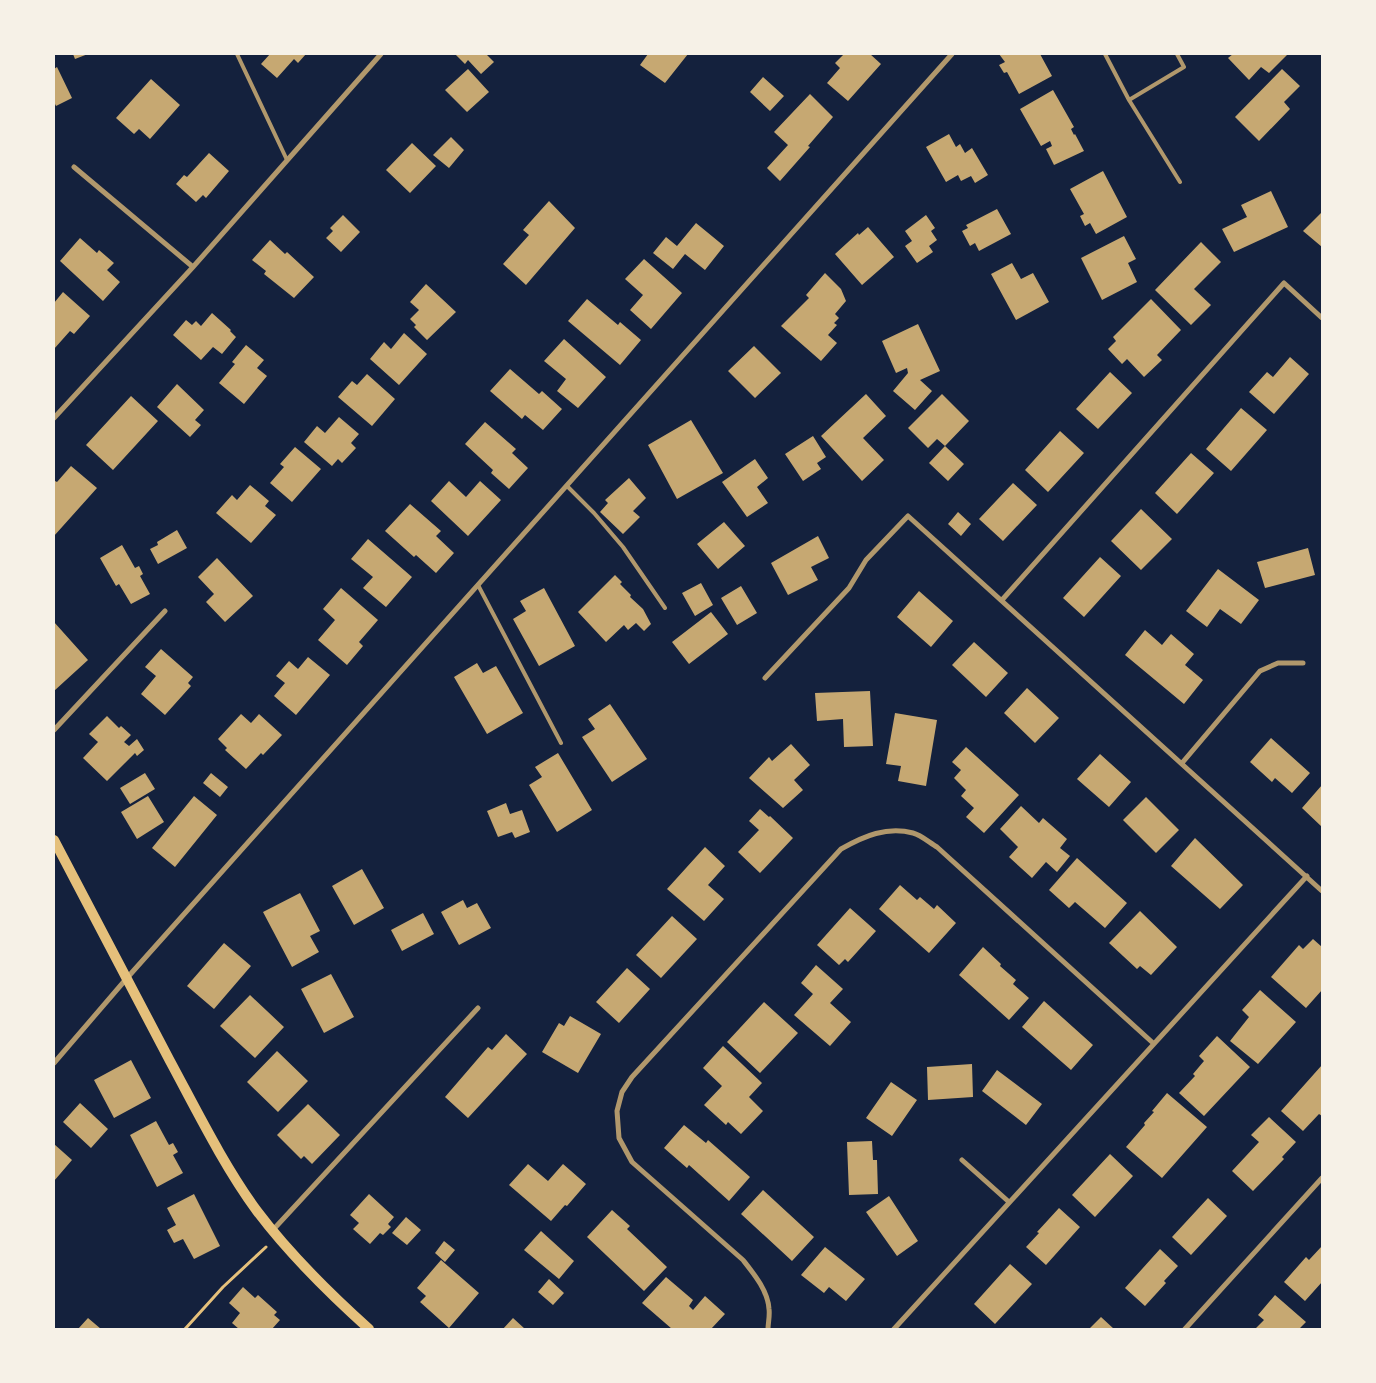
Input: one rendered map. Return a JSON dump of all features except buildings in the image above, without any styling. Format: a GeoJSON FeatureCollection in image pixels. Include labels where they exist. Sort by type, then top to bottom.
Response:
{"type":"FeatureCollection","features":[{"type":"Feature","properties":{"kind":"main road"},"geometry":{"type":"LineString","coordinates":[[54,840],[213,1139],[249,1199],[275,1234],[319,1283],[369,1329]]}},
{"type":"Feature","properties":{"kind":"street"},"geometry":{"type":"LineString","coordinates":[[54,418],[193,267],[381,54]]}},
{"type":"Feature","properties":{"kind":"street"},"geometry":{"type":"LineString","coordinates":[[54,1063],[127,978],[952,54]]}},
{"type":"Feature","properties":{"kind":"street"},"geometry":{"type":"LineString","coordinates":[[74,167],[193,267]]}},
{"type":"Feature","properties":{"kind":"street"},"geometry":{"type":"LineString","coordinates":[[1002,600],[1284,282],[1322,318]]}},
{"type":"Feature","properties":{"kind":"street"},"geometry":{"type":"LineString","coordinates":[[765,678],[849,588],[866,560],[908,516],[1322,891]]}},
{"type":"Feature","properties":{"kind":"street"},"geometry":{"type":"LineString","coordinates":[[54,730],[166,611]]}},
{"type":"Feature","properties":{"kind":"street"},"geometry":{"type":"LineString","coordinates":[[1182,763],[1260,671],[1278,663],[1303,663]]}},
{"type":"Feature","properties":{"kind":"street"},"geometry":{"type":"LineString","coordinates":[[768,1329],[769,1308],[755,1276],[742,1260],[632,1162],[619,1138],[617,1111],[622,1092],[632,1077],[841,849],[864,836],[880,832],[914,833],[937,848],[1153,1043]]}},
{"type":"Feature","properties":{"kind":"street"},"geometry":{"type":"LineString","coordinates":[[894,1329],[1307,876]]}},
{"type":"Feature","properties":{"kind":"street"},"geometry":{"type":"LineString","coordinates":[[275,1234],[478,1008]]}},
{"type":"Feature","properties":{"kind":"street"},"geometry":{"type":"LineString","coordinates":[[962,1160],[1009,1202]]}},
{"type":"Feature","properties":{"kind":"street"},"geometry":{"type":"LineString","coordinates":[[1185,1329],[1322,1178]]}},
{"type":"Feature","properties":{"kind":"lane"},"geometry":{"type":"LineString","coordinates":[[237,54],[287,160]]}},
{"type":"Feature","properties":{"kind":"lane"},"geometry":{"type":"LineString","coordinates":[[1106,54],[1129,100],[1180,182]]}},
{"type":"Feature","properties":{"kind":"lane"},"geometry":{"type":"LineString","coordinates":[[1129,100],[1184,67],[1177,54]]}},
{"type":"Feature","properties":{"kind":"lane"},"geometry":{"type":"LineString","coordinates":[[567,486],[594,513],[623,547],[665,608]]}},
{"type":"Feature","properties":{"kind":"lane"},"geometry":{"type":"LineString","coordinates":[[478,585],[561,743]]}},
{"type":"Feature","properties":{"kind":"path"},"geometry":{"type":"LineString","coordinates":[[185,1329],[275,1234]]}}]}
